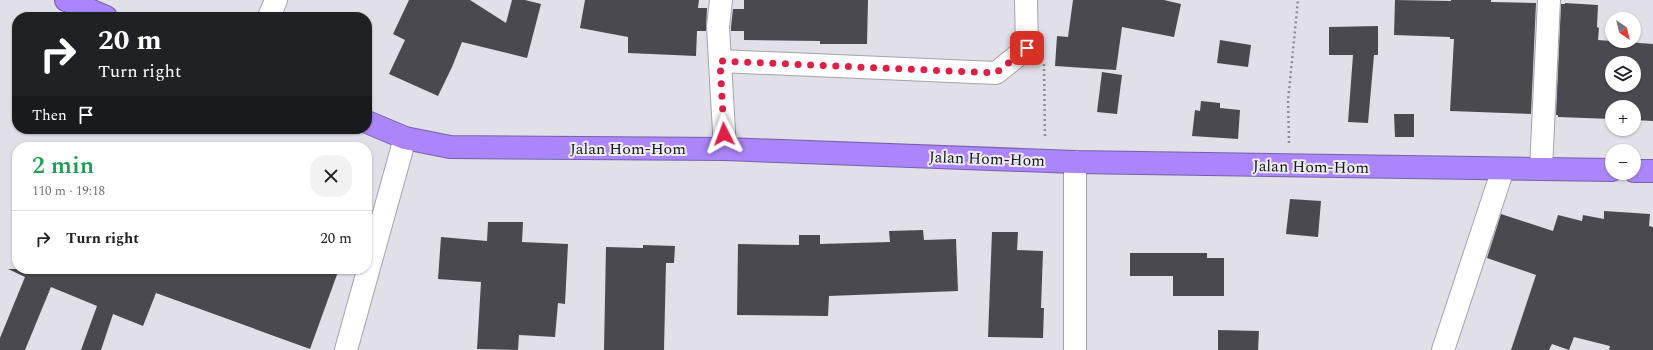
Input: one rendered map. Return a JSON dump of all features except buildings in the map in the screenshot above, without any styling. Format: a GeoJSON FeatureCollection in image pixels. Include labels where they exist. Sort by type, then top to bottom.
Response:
{"type":"FeatureCollection","features":[{"type":"Feature","properties":{"kind":"highway"},"geometry":{"type":"LineString","coordinates":[[66,0],[94,12]]}},
{"type":"Feature","properties":{"kind":"highway","name":"Jalan Hom-Hom"},"geometry":{"type":"LineString","coordinates":[[372,124],[405,138],[450,147],[725,149],[1074,162],[1605,170]]}},
{"type":"Feature","properties":{"kind":"highway"},"geometry":{"type":"LineString","coordinates":[[1641,171],[1653,171]]}},
{"type":"Feature","properties":{"kind":"street"},"geometry":{"type":"LineString","coordinates":[[271,12],[276,0]]}},
{"type":"Feature","properties":{"kind":"street"},"geometry":{"type":"LineString","coordinates":[[721,0],[718,27],[725,149]]}},
{"type":"Feature","properties":{"kind":"street"},"geometry":{"type":"LineString","coordinates":[[720,61],[996,73],[1027,48],[1026,0]]}},
{"type":"Feature","properties":{"kind":"street"},"geometry":{"type":"LineString","coordinates":[[1541,169],[1549,0]]}},
{"type":"Feature","properties":{"kind":"street"},"geometry":{"type":"LineString","coordinates":[[372,257],[405,138]]}},
{"type":"Feature","properties":{"kind":"street"},"geometry":{"type":"LineString","coordinates":[[1074,162],[1075,350]]}},
{"type":"Feature","properties":{"kind":"street"},"geometry":{"type":"LineString","coordinates":[[1443,350],[1503,169]]}},
{"type":"Feature","properties":{"kind":"street"},"geometry":{"type":"LineString","coordinates":[[346,350],[367,274]]}},
{"type":"Feature","properties":{"kind":"path"},"geometry":{"type":"LineString","coordinates":[[1289,166],[1288,101],[1298,0]]}},
{"type":"Feature","properties":{"kind":"path"},"geometry":{"type":"LineString","coordinates":[[1044,61],[1046,160]]}},
{"type":"Feature","properties":{"kind":"route"},"geometry":{"type":"LineString","coordinates":[[724,134],[720,61],[996,73],[1027,48]]}}]}
